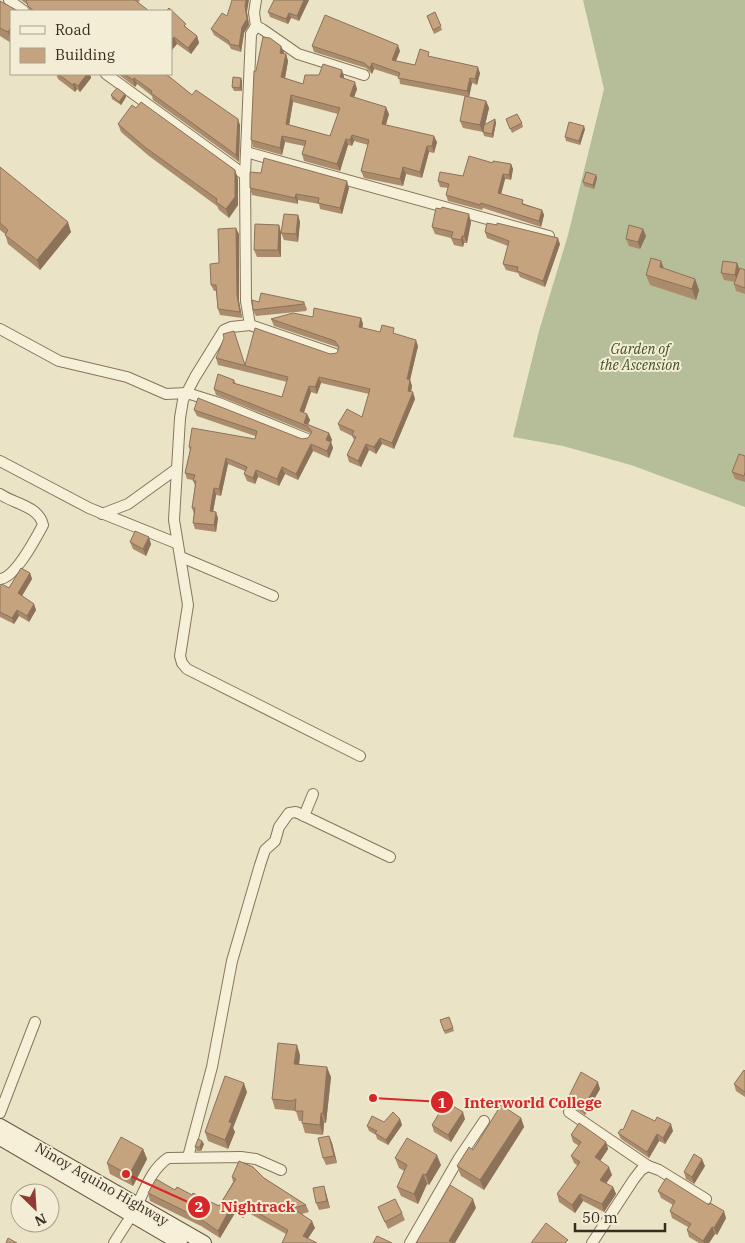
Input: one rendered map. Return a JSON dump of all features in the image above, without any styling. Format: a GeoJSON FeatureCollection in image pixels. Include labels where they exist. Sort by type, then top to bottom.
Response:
{"type":"FeatureCollection","features":[{"type":"Feature","properties":{"kind":"main road","name":"Ninoy Aquino Highway"},"geometry":{"type":"LineString","coordinates":[[0,1126],[135,1209],[180,1243]]}},
{"type":"Feature","properties":{"kind":"main road","name":"Ninoy Aquino Highway"},"geometry":{"type":"LineString","coordinates":[[0,1138],[204,1243]]}},
{"type":"Feature","properties":{"kind":"street"},"geometry":{"type":"LineString","coordinates":[[9,0],[23,10]]}},
{"type":"Feature","properties":{"kind":"street"},"geometry":{"type":"LineString","coordinates":[[250,326],[246,301],[245,175],[251,34],[256,26],[254,13],[256,0]]}},
{"type":"Feature","properties":{"kind":"street"},"geometry":{"type":"LineString","coordinates":[[256,26],[298,54],[364,75]]}},
{"type":"Feature","properties":{"kind":"street"},"geometry":{"type":"LineString","coordinates":[[107,75],[245,175]]}},
{"type":"Feature","properties":{"kind":"street"},"geometry":{"type":"LineString","coordinates":[[246,152],[549,236]]}},
{"type":"Feature","properties":{"kind":"street"},"geometry":{"type":"LineString","coordinates":[[335,354],[250,326],[231,327],[224,330],[183,400],[175,470],[174,520],[176,543],[181,557],[188,605],[180,656],[182,663],[188,669],[360,756]]}},
{"type":"Feature","properties":{"kind":"street"},"geometry":{"type":"LineString","coordinates":[[0,329],[59,361],[127,377],[166,394],[187,393],[244,412],[286,432],[307,439]]}},
{"type":"Feature","properties":{"kind":"street"},"geometry":{"type":"LineString","coordinates":[[0,461],[102,514],[176,543]]}},
{"type":"Feature","properties":{"kind":"street"},"geometry":{"type":"LineString","coordinates":[[102,514],[128,504],[175,470]]}},
{"type":"Feature","properties":{"kind":"street"},"geometry":{"type":"LineString","coordinates":[[0,494],[36,512],[42,518],[43,525],[16,568],[10,575],[0,579]]}},
{"type":"Feature","properties":{"kind":"street"},"geometry":{"type":"LineString","coordinates":[[181,557],[273,596]]}},
{"type":"Feature","properties":{"kind":"street"},"geometry":{"type":"LineString","coordinates":[[304,816],[313,794]]}},
{"type":"Feature","properties":{"kind":"street"},"geometry":{"type":"LineString","coordinates":[[188,1157],[212,1067],[232,961],[265,850],[275,841],[279,827],[289,813],[296,812],[390,857]]}},
{"type":"Feature","properties":{"kind":"street"},"geometry":{"type":"LineString","coordinates":[[0,1113],[36,1022]]}},
{"type":"Feature","properties":{"kind":"street"},"geometry":{"type":"LineString","coordinates":[[568,1112],[648,1166],[659,1170],[706,1199]]}},
{"type":"Feature","properties":{"kind":"street"},"geometry":{"type":"LineString","coordinates":[[410,1243],[459,1158],[484,1121]]}},
{"type":"Feature","properties":{"kind":"street"},"geometry":{"type":"LineString","coordinates":[[114,1243],[135,1209],[158,1165],[168,1158],[223,1159],[241,1156],[256,1159],[281,1170]]}},
{"type":"Feature","properties":{"kind":"street"},"geometry":{"type":"LineString","coordinates":[[592,1243],[634,1179],[641,1170],[648,1166]]}},
{"type":"Feature","properties":{"kind":"green space","name":"Garden of the Ascension"},"geometry":{"type":"Polygon","coordinates":[[[583,0],[745,0],[745,507],[631,465],[563,446],[513,437],[539,331],[568,235],[604,89],[583,0]]]}},
{"type":"Feature","properties":{"kind":"building"},"geometry":{"type":"Polygon","coordinates":[[[26,0],[135,0],[148,10],[33,10],[28,6],[26,0]]]}},
{"type":"Feature","properties":{"kind":"building"},"geometry":{"type":"Polygon","coordinates":[[[232,0],[246,0],[247,19],[242,27],[239,46],[229,44],[229,41],[211,29],[222,13],[227,16],[232,0]]]}},
{"type":"Feature","properties":{"kind":"building"},"geometry":{"type":"Polygon","coordinates":[[[274,0],[304,0],[297,16],[289,13],[286,19],[268,12],[274,0]]]}},
{"type":"Feature","properties":{"kind":"building"},"geometry":{"type":"Polygon","coordinates":[[[0,1],[16,10],[10,10],[10,29],[8,32],[0,28],[0,1]]]}},
{"type":"Feature","properties":{"kind":"building"},"geometry":{"type":"Polygon","coordinates":[[[172,11],[186,24],[184,26],[197,36],[188,48],[174,37],[172,40],[172,11]]]}},
{"type":"Feature","properties":{"kind":"building"},"geometry":{"type":"Polygon","coordinates":[[[435,12],[441,26],[433,30],[427,16],[435,12]]]}},
{"type":"Feature","properties":{"kind":"building"},"geometry":{"type":"Polygon","coordinates":[[[325,15],[398,45],[392,60],[415,65],[420,49],[429,52],[428,56],[478,67],[475,79],[470,78],[467,91],[398,78],[400,73],[372,63],[370,68],[364,63],[312,46],[325,15]]]}},
{"type":"Feature","properties":{"kind":"building"},"geometry":{"type":"Polygon","coordinates":[[[263,37],[270,38],[281,46],[280,53],[286,54],[281,77],[303,84],[305,75],[319,75],[323,64],[342,70],[340,77],[355,82],[350,96],[386,107],[382,124],[434,136],[432,146],[427,146],[420,172],[403,167],[400,179],[361,171],[369,140],[352,135],[350,140],[346,139],[337,164],[302,154],[306,141],[282,136],[280,148],[251,140],[254,71],[256,71],[263,37]],[[291,95],[286,124],[330,136],[340,108],[291,95]]]}},
{"type":"Feature","properties":{"kind":"building"},"geometry":{"type":"Polygon","coordinates":[[[59,75],[86,75],[78,86],[74,83],[73,85],[59,75]]]}},
{"type":"Feature","properties":{"kind":"building"},"geometry":{"type":"Polygon","coordinates":[[[126,75],[167,75],[192,95],[196,90],[238,119],[236,155],[151,93],[152,91],[134,78],[133,80],[126,75]]]}},
{"type":"Feature","properties":{"kind":"building"},"geometry":{"type":"Polygon","coordinates":[[[233,77],[241,78],[240,88],[232,87],[233,77]]]}},
{"type":"Feature","properties":{"kind":"building"},"geometry":{"type":"Polygon","coordinates":[[[117,88],[125,94],[119,102],[111,95],[117,88]]]}},
{"type":"Feature","properties":{"kind":"building"},"geometry":{"type":"Polygon","coordinates":[[[465,96],[486,101],[480,125],[460,121],[465,96]]]}},
{"type":"Feature","properties":{"kind":"building"},"geometry":{"type":"Polygon","coordinates":[[[141,102],[235,170],[235,197],[226,209],[216,202],[217,199],[146,148],[118,124],[132,105],[136,108],[141,102]]]}},
{"type":"Feature","properties":{"kind":"building"},"geometry":{"type":"Polygon","coordinates":[[[517,114],[522,123],[510,129],[506,119],[517,114]]]}},
{"type":"Feature","properties":{"kind":"building"},"geometry":{"type":"Polygon","coordinates":[[[495,119],[492,134],[483,132],[484,125],[495,119]]]}},
{"type":"Feature","properties":{"kind":"building"},"geometry":{"type":"Polygon","coordinates":[[[569,122],[584,126],[579,141],[565,137],[569,122]]]}},
{"type":"Feature","properties":{"kind":"building"},"geometry":{"type":"Polygon","coordinates":[[[469,156],[493,163],[493,161],[511,164],[509,175],[503,174],[498,193],[523,200],[522,204],[542,210],[539,221],[481,203],[480,205],[446,195],[449,184],[438,181],[440,172],[463,176],[469,156]]]}},
{"type":"Feature","properties":{"kind":"building"},"geometry":{"type":"Polygon","coordinates":[[[264,158],[347,181],[340,208],[318,203],[319,198],[296,194],[295,198],[250,188],[250,172],[261,173],[264,158]]]}},
{"type":"Feature","properties":{"kind":"building"},"geometry":{"type":"Polygon","coordinates":[[[0,167],[68,222],[37,260],[5,235],[8,230],[0,223],[0,167]]]}},
{"type":"Feature","properties":{"kind":"building"},"geometry":{"type":"Polygon","coordinates":[[[586,172],[596,175],[593,185],[583,182],[586,172]]]}},
{"type":"Feature","properties":{"kind":"building"},"geometry":{"type":"Polygon","coordinates":[[[442,207],[469,214],[464,236],[462,236],[461,240],[451,238],[453,232],[432,227],[436,208],[441,209],[442,207]]]}},
{"type":"Feature","properties":{"kind":"building"},"geometry":{"type":"Polygon","coordinates":[[[284,214],[298,215],[296,234],[281,233],[284,214]]]}},
{"type":"Feature","properties":{"kind":"building"},"geometry":{"type":"Polygon","coordinates":[[[487,223],[497,225],[497,223],[558,238],[543,281],[517,271],[518,267],[503,264],[509,241],[485,232],[487,223]]]}},
{"type":"Feature","properties":{"kind":"building"},"geometry":{"type":"Polygon","coordinates":[[[255,224],[279,225],[278,250],[254,250],[255,224]]]}},
{"type":"Feature","properties":{"kind":"building"},"geometry":{"type":"Polygon","coordinates":[[[629,225],[643,229],[638,242],[626,239],[629,225]]]}},
{"type":"Feature","properties":{"kind":"building"},"geometry":{"type":"Polygon","coordinates":[[[236,228],[237,295],[240,312],[218,309],[216,285],[211,285],[210,264],[219,263],[218,229],[236,228]]]}},
{"type":"Feature","properties":{"kind":"building"},"geometry":{"type":"Polygon","coordinates":[[[651,258],[661,261],[660,267],[695,279],[692,289],[646,275],[651,258]]]}},
{"type":"Feature","properties":{"kind":"building"},"geometry":{"type":"Polygon","coordinates":[[[723,261],[737,263],[735,275],[721,273],[723,261]]]}},
{"type":"Feature","properties":{"kind":"building"},"geometry":{"type":"Polygon","coordinates":[[[740,268],[745,270],[745,288],[734,284],[740,268]]]}},
{"type":"Feature","properties":{"kind":"building"},"geometry":{"type":"Polygon","coordinates":[[[261,293],[304,302],[304,304],[253,310],[252,300],[259,302],[261,293]]]}},
{"type":"Feature","properties":{"kind":"building"},"geometry":{"type":"Polygon","coordinates":[[[314,308],[361,318],[359,327],[380,332],[382,325],[394,328],[393,333],[416,340],[407,379],[410,380],[408,391],[413,392],[392,443],[380,438],[374,447],[366,444],[358,461],[347,455],[356,437],[352,435],[354,431],[338,424],[347,409],[362,417],[370,389],[319,377],[315,387],[309,386],[300,411],[307,414],[304,423],[329,433],[326,440],[331,442],[327,451],[311,444],[296,474],[282,467],[277,479],[256,470],[253,478],[244,474],[247,467],[226,458],[219,489],[214,488],[210,511],[216,512],[214,525],[193,523],[195,508],[192,508],[196,481],[193,481],[195,475],[185,473],[191,447],[189,447],[192,428],[255,439],[257,431],[194,410],[198,398],[302,439],[308,438],[312,432],[307,426],[214,389],[218,374],[234,380],[233,383],[282,397],[288,377],[216,358],[224,338],[223,334],[234,331],[245,365],[255,328],[330,354],[337,353],[339,347],[335,341],[271,319],[293,313],[313,317],[314,308]]]}},
{"type":"Feature","properties":{"kind":"building"},"geometry":{"type":"Polygon","coordinates":[[[739,454],[745,456],[744,476],[732,472],[739,454]]]}},
{"type":"Feature","properties":{"kind":"building"},"geometry":{"type":"Polygon","coordinates":[[[135,531],[149,537],[143,549],[130,542],[135,531]]]}},
{"type":"Feature","properties":{"kind":"building"},"geometry":{"type":"Polygon","coordinates":[[[21,568],[30,573],[18,593],[34,604],[27,616],[17,610],[12,618],[0,612],[0,587],[2,584],[9,588],[21,568]]]}},
{"type":"Feature","properties":{"kind":"building"},"geometry":{"type":"Polygon","coordinates":[[[449,1017],[453,1028],[444,1031],[440,1020],[449,1017]]]}},
{"type":"Feature","properties":{"kind":"building"},"geometry":{"type":"Polygon","coordinates":[[[278,1043],[297,1045],[294,1064],[327,1067],[323,1113],[321,1113],[320,1125],[302,1123],[303,1111],[295,1111],[296,1099],[292,1101],[272,1099],[278,1043]]]}},
{"type":"Feature","properties":{"kind":"building"},"geometry":{"type":"Polygon","coordinates":[[[745,1071],[745,1092],[734,1084],[745,1071]]]}},
{"type":"Feature","properties":{"kind":"building"},"geometry":{"type":"Polygon","coordinates":[[[581,1072],[598,1082],[583,1108],[568,1098],[581,1072]]]}},
{"type":"Feature","properties":{"kind":"building"},"geometry":{"type":"Polygon","coordinates":[[[225,1076],[244,1083],[229,1122],[232,1123],[225,1140],[205,1132],[225,1076]]]}},
{"type":"Feature","properties":{"kind":"building"},"geometry":{"type":"Polygon","coordinates":[[[446,1102],[463,1112],[448,1135],[432,1125],[446,1102]]]}},
{"type":"Feature","properties":{"kind":"building"},"geometry":{"type":"Polygon","coordinates":[[[501,1105],[521,1118],[480,1180],[457,1166],[469,1147],[473,1150],[501,1105]]]}},
{"type":"Feature","properties":{"kind":"building"},"geometry":{"type":"Polygon","coordinates":[[[632,1110],[655,1121],[657,1117],[671,1124],[663,1138],[657,1134],[647,1152],[618,1133],[621,1129],[623,1130],[632,1110]]]}},
{"type":"Feature","properties":{"kind":"building"},"geometry":{"type":"Polygon","coordinates":[[[393,1112],[400,1119],[386,1140],[375,1133],[377,1131],[367,1126],[372,1116],[384,1122],[393,1112]]]}},
{"type":"Feature","properties":{"kind":"building"},"geometry":{"type":"Polygon","coordinates":[[[579,1123],[606,1142],[595,1157],[609,1167],[600,1180],[613,1187],[602,1204],[580,1194],[572,1205],[557,1194],[580,1162],[571,1156],[581,1142],[571,1135],[579,1123]]]}},
{"type":"Feature","properties":{"kind":"building"},"geometry":{"type":"Polygon","coordinates":[[[329,1136],[334,1156],[323,1158],[318,1138],[329,1136]]]}},
{"type":"Feature","properties":{"kind":"building"},"geometry":{"type":"Polygon","coordinates":[[[121,1137],[143,1149],[129,1175],[107,1163],[121,1137]]]}},
{"type":"Feature","properties":{"kind":"building"},"geometry":{"type":"Polygon","coordinates":[[[407,1138],[437,1155],[426,1175],[423,1174],[414,1194],[397,1187],[407,1165],[395,1158],[407,1138]]]}},
{"type":"Feature","properties":{"kind":"building"},"geometry":{"type":"Polygon","coordinates":[[[198,1139],[202,1141],[200,1147],[195,1147],[198,1139]]]}},
{"type":"Feature","properties":{"kind":"building"},"geometry":{"type":"Polygon","coordinates":[[[694,1154],[702,1159],[692,1177],[684,1172],[694,1154]]]}},
{"type":"Feature","properties":{"kind":"building"},"geometry":{"type":"Polygon","coordinates":[[[239,1161],[253,1167],[264,1178],[306,1205],[292,1208],[312,1221],[303,1236],[317,1243],[282,1243],[288,1230],[244,1205],[240,1211],[232,1205],[218,1231],[199,1218],[148,1193],[156,1179],[175,1190],[177,1187],[219,1206],[236,1179],[232,1177],[239,1161]]]}},
{"type":"Feature","properties":{"kind":"building"},"geometry":{"type":"Polygon","coordinates":[[[666,1178],[709,1205],[710,1203],[724,1211],[714,1228],[712,1227],[703,1241],[687,1230],[691,1224],[670,1211],[675,1201],[658,1191],[666,1178]]]}},
{"type":"Feature","properties":{"kind":"building"},"geometry":{"type":"Polygon","coordinates":[[[450,1185],[473,1199],[449,1241],[454,1243],[416,1243],[450,1185]]]}},
{"type":"Feature","properties":{"kind":"building"},"geometry":{"type":"Polygon","coordinates":[[[324,1186],[327,1201],[316,1203],[313,1188],[324,1186]]]}},
{"type":"Feature","properties":{"kind":"building"},"geometry":{"type":"Polygon","coordinates":[[[395,1199],[402,1213],[385,1222],[378,1207],[395,1199]]]}},
{"type":"Feature","properties":{"kind":"building"},"geometry":{"type":"Polygon","coordinates":[[[546,1223],[568,1240],[565,1243],[531,1243],[546,1223]]]}},
{"type":"Feature","properties":{"kind":"building"},"geometry":{"type":"Polygon","coordinates":[[[377,1236],[392,1243],[373,1243],[377,1236]]]}},
{"type":"Feature","properties":{"kind":"building"},"geometry":{"type":"Polygon","coordinates":[[[8,1238],[17,1243],[6,1243],[8,1238]]]}},
{"type":"Feature","properties":{"kind":"place","name":"Interworld College"},"geometry":{"type":"Point","coordinates":[373,1098]}},
{"type":"Feature","properties":{"kind":"place","name":"Nightrack"},"geometry":{"type":"Point","coordinates":[126,1174]}}]}
